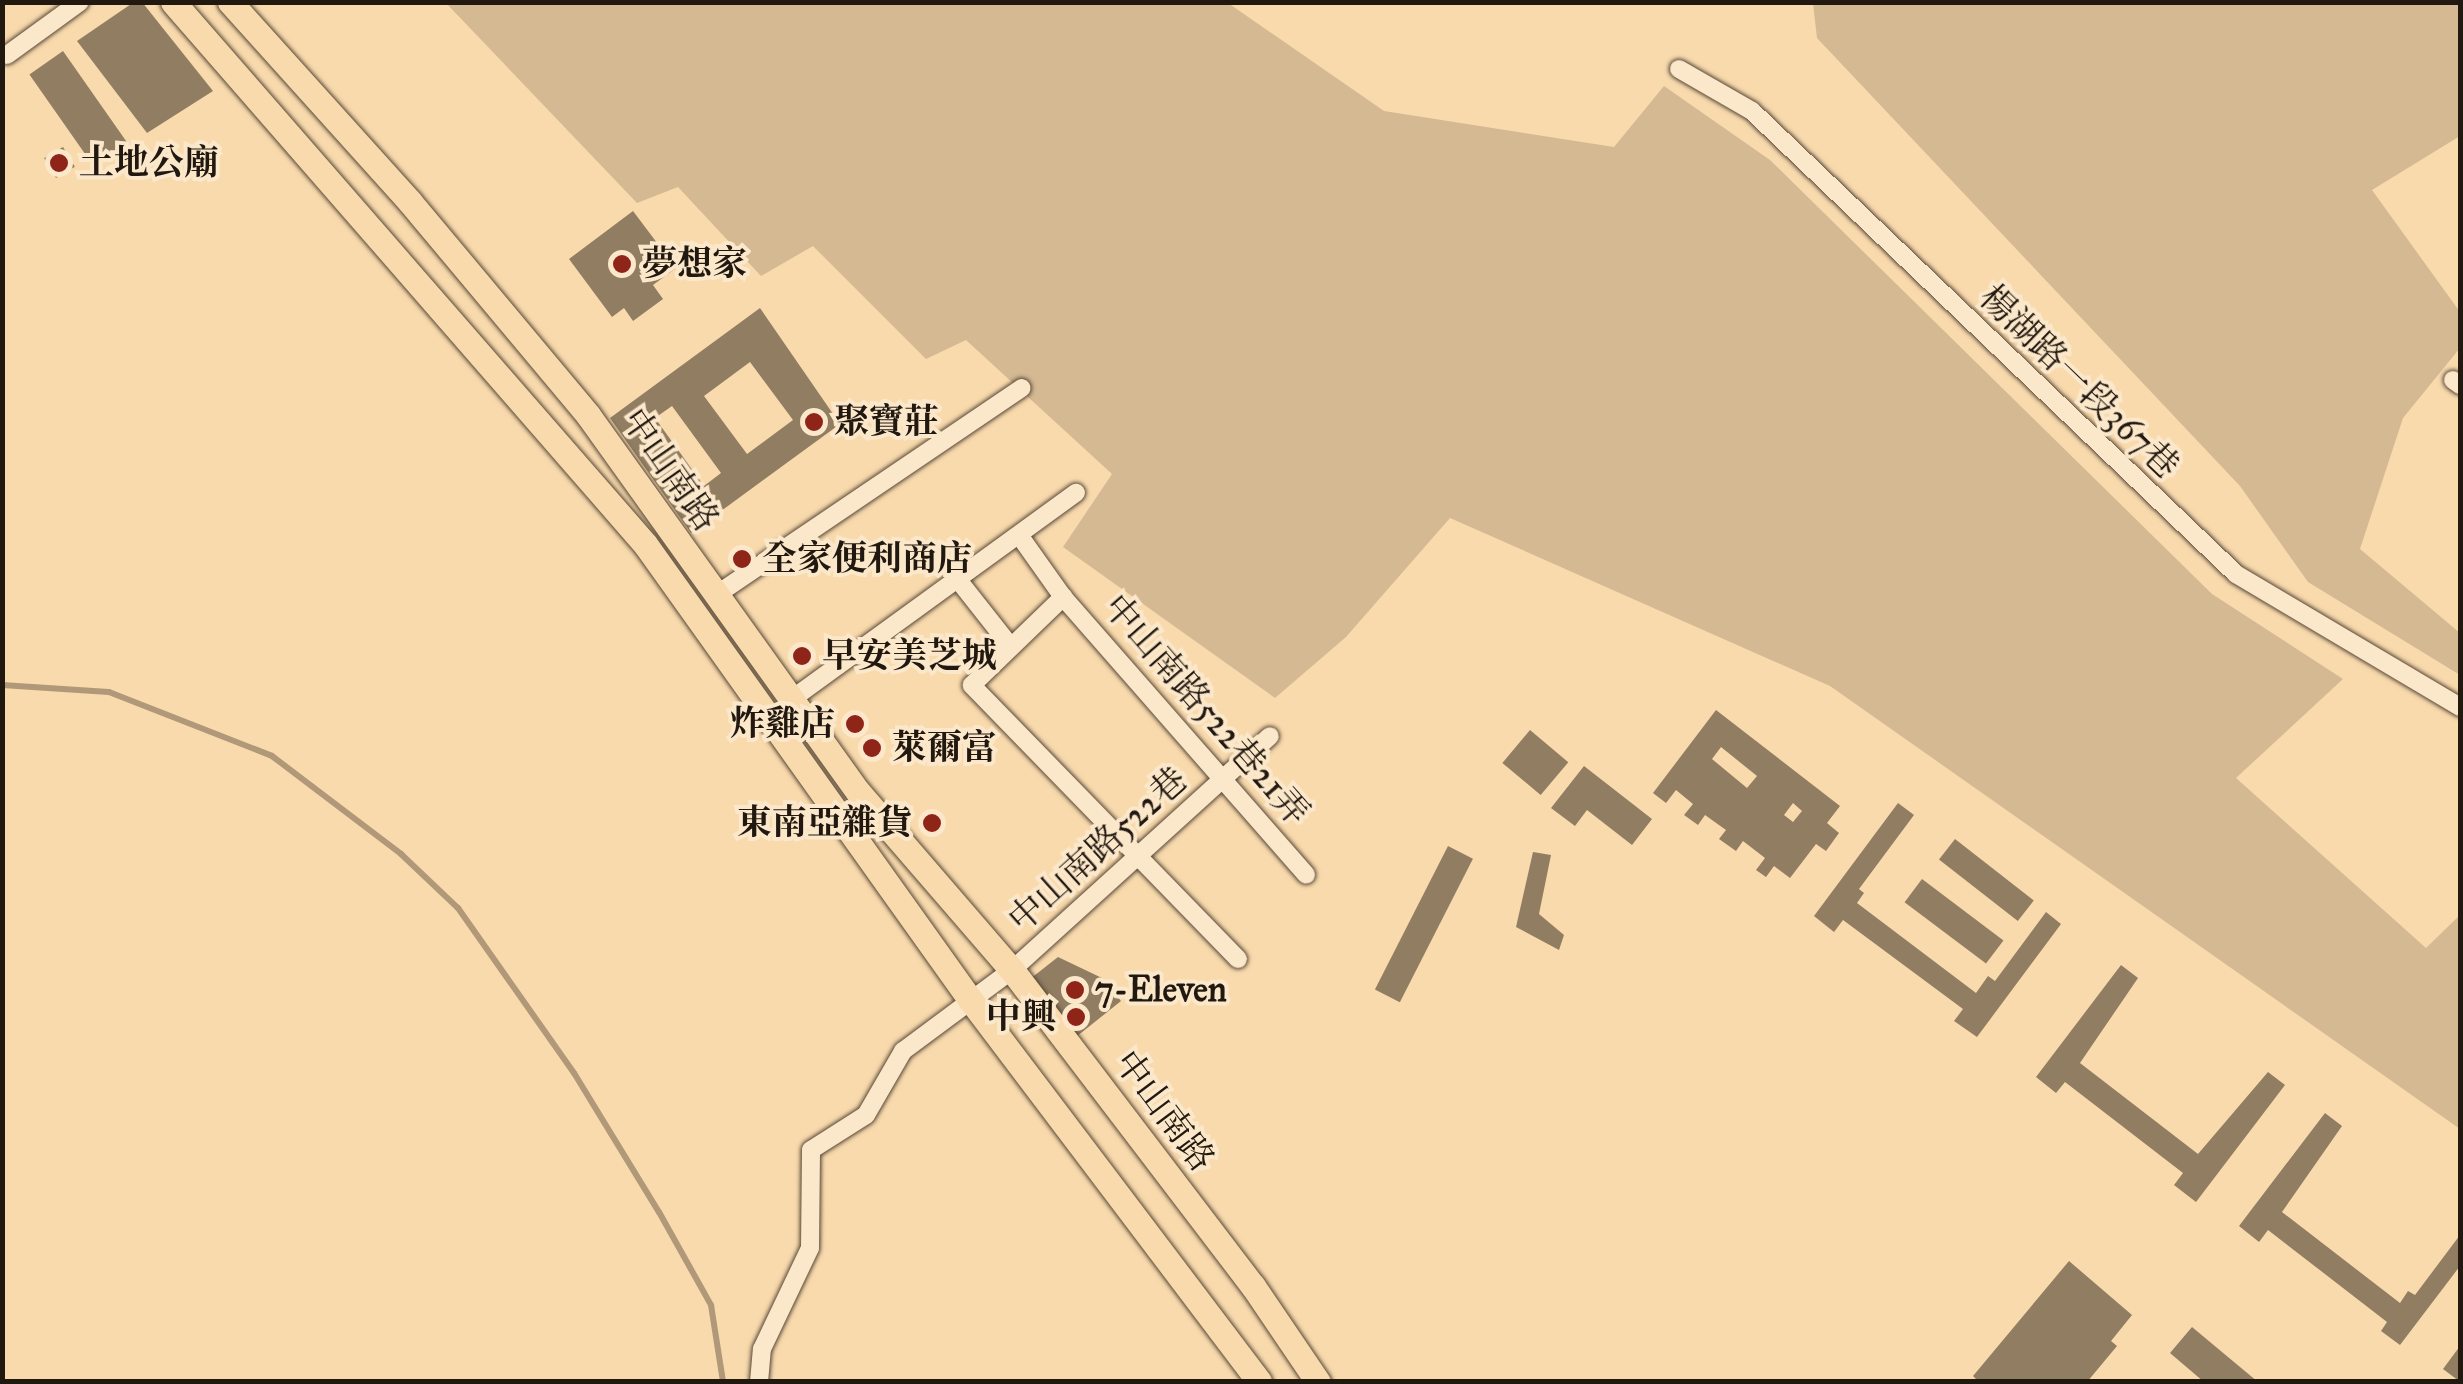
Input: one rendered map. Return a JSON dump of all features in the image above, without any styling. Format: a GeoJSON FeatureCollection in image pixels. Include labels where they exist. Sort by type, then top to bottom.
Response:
{"type":"FeatureCollection","features":[{"type":"Feature","properties":{"kind":"main road","name":"中山南路"},"geometry":{"type":"LineString","coordinates":[[173,2],[645,544],[969,998],[1258,1382]]}},
{"type":"Feature","properties":{"kind":"main road","name":"中山南路"},"geometry":{"type":"LineString","coordinates":[[230,2],[410,202],[588,415],[859,793],[1012,970],[1253,1286],[1318,1382]]}},
{"type":"Feature","properties":{"kind":"street"},"geometry":{"type":"LineString","coordinates":[[7,56],[80,2]]}},
{"type":"Feature","properties":{"kind":"street","name":"楊湖路一段367巷"},"geometry":{"type":"LineString","coordinates":[[1679,69],[1752,110],[2236,574],[2460,708]]}},
{"type":"Feature","properties":{"kind":"street"},"geometry":{"type":"LineString","coordinates":[[716,595],[1022,388]]}},
{"type":"Feature","properties":{"kind":"street"},"geometry":{"type":"LineString","coordinates":[[792,699],[960,581],[1076,493]]}},
{"type":"Feature","properties":{"kind":"street"},"geometry":{"type":"LineString","coordinates":[[1019,536],[1063,598]]}},
{"type":"Feature","properties":{"kind":"street"},"geometry":{"type":"LineString","coordinates":[[960,581],[1008,644]]}},
{"type":"Feature","properties":{"kind":"street","name":"中山南路522巷21弄"},"geometry":{"type":"LineString","coordinates":[[1138,860],[972,684],[1008,644],[1063,598],[1226,778],[1306,875]]}},
{"type":"Feature","properties":{"kind":"street","name":"中山南路522巷"},"geometry":{"type":"LineString","coordinates":[[759,1382],[762,1349],[810,1248],[811,1150],[866,1116],[903,1052],[969,998],[1012,970],[1138,860],[1270,736]]}},
{"type":"Feature","properties":{"kind":"street"},"geometry":{"type":"LineString","coordinates":[[1138,860],[1238,960]]}},
{"type":"Feature","properties":{"kind":"shaded area"},"geometry":{"type":"Polygon","coordinates":[[[446,3],[1228,3],[1384,111],[1614,147],[1664,86],[1770,160],[2212,594],[2343,679],[2236,778],[2426,948],[2460,915],[2460,1129],[1830,686],[1450,518],[1346,637],[1275,698],[1063,547],[1112,474],[966,340],[926,359],[813,246],[761,276],[678,187],[637,203],[446,3]]]}},
{"type":"Feature","properties":{"kind":"shaded area"},"geometry":{"type":"Polygon","coordinates":[[[1813,3],[2460,3],[2460,136],[2372,190],[2460,312],[2460,348],[2403,418],[2360,549],[2460,633],[2460,675],[2308,582],[2240,486],[1817,38],[1813,3]]]}},
{"type":"Feature","properties":{"kind":"building"},"geometry":{"type":"Polygon","coordinates":[[[134,2],[142,2],[213,91],[147,133],[77,41],[134,2]]]}},
{"type":"Feature","properties":{"kind":"building"},"geometry":{"type":"Polygon","coordinates":[[[63,51],[128,144],[94,167],[29,75],[63,51]]]}},
{"type":"Feature","properties":{"kind":"building","name":"土地公廟"},"geometry":{"type":"Polygon","coordinates":[[[63,147],[75,167],[56,178],[44,158],[63,147]]]}},
{"type":"Feature","properties":{"kind":"building","name":"夢想家"},"geometry":{"type":"Polygon","coordinates":[[[633,211],[676,268],[653,285],[663,299],[633,321],[624,308],[612,317],[569,259],[633,211]]]}},
{"type":"Feature","properties":{"kind":"building","name":"聚寶莊"},"geometry":{"type":"Polygon","coordinates":[[[760,308],[840,424],[691,533],[610,418],[760,308]],[[750,362],[704,396],[747,454],[793,420],[750,362]],[[672,406],[655,418],[704,486],[721,473],[672,406]]]}},
{"type":"Feature","properties":{"kind":"building"},"geometry":{"type":"Polygon","coordinates":[[[1716,710],[1840,806],[1827,823],[1839,833],[1826,851],[1816,844],[1790,878],[1774,866],[1766,877],[1756,870],[1765,858],[1743,841],[1736,851],[1719,839],[1726,830],[1705,815],[1698,825],[1684,815],[1693,804],[1676,790],[1666,803],[1653,793],[1716,710]],[[1721,747],[1712,759],[1747,788],[1757,776],[1721,747]],[[1793,803],[1784,815],[1793,822],[1802,811],[1793,803]]]}},
{"type":"Feature","properties":{"kind":"building"},"geometry":{"type":"Polygon","coordinates":[[[1530,730],[1568,762],[1541,795],[1502,763],[1530,730]]]}},
{"type":"Feature","properties":{"kind":"building"},"geometry":{"type":"Polygon","coordinates":[[[1584,766],[1652,819],[1632,845],[1587,810],[1575,826],[1551,808],[1584,766]]]}},
{"type":"Feature","properties":{"kind":"building"},"geometry":{"type":"Polygon","coordinates":[[[1898,803],[1914,815],[1859,889],[1864,893],[1857,903],[1976,993],[1988,976],[1995,981],[2046,912],[2061,924],[1977,1037],[1954,1021],[1963,1009],[1843,920],[1834,932],[1814,916],[1898,803]]]}},
{"type":"Feature","properties":{"kind":"building"},"geometry":{"type":"Polygon","coordinates":[[[1955,839],[2034,901],[2018,921],[1939,859],[1955,839]]]}},
{"type":"Feature","properties":{"kind":"building"},"geometry":{"type":"Polygon","coordinates":[[[1448,846],[1473,859],[1400,1002],[1375,989],[1448,846]]]}},
{"type":"Feature","properties":{"kind":"building"},"geometry":{"type":"Polygon","coordinates":[[[1533,852],[1551,855],[1539,914],[1564,935],[1559,950],[1516,927],[1533,852]]]}},
{"type":"Feature","properties":{"kind":"building"},"geometry":{"type":"Polygon","coordinates":[[[1922,879],[2003,940],[1986,964],[1905,902],[1922,879]]]}},
{"type":"Feature","properties":{"kind":"building","name":"7-Eleven"},"geometry":{"type":"Polygon","coordinates":[[[1058,957],[1102,978],[1121,1001],[1076,1037],[1030,979],[1058,957]]]}},
{"type":"Feature","properties":{"kind":"building"},"geometry":{"type":"Polygon","coordinates":[[[2121,965],[2138,978],[2080,1063],[2198,1154],[2268,1072],[2285,1085],[2196,1202],[2174,1185],[2183,1173],[2065,1082],[2056,1093],[2036,1077],[2121,965]]]}},
{"type":"Feature","properties":{"kind":"building"},"geometry":{"type":"Polygon","coordinates":[[[2325,1113],[2342,1126],[2282,1212],[2400,1303],[2408,1291],[2415,1295],[2460,1235],[2460,1266],[2400,1345],[2381,1331],[2387,1322],[2268,1230],[2259,1242],[2239,1226],[2325,1113]]]}},
{"type":"Feature","properties":{"kind":"building"},"geometry":{"type":"Polygon","coordinates":[[[2069,1261],[2132,1315],[2111,1341],[2117,1346],[2087,1382],[1979,1382],[1973,1376],[2069,1261]]]}},
{"type":"Feature","properties":{"kind":"building"},"geometry":{"type":"Polygon","coordinates":[[[2192,1327],[2258,1382],[2204,1382],[2170,1353],[2192,1327]]]}},
{"type":"Feature","properties":{"kind":"building"},"geometry":{"type":"Polygon","coordinates":[[[2460,1346],[2460,1379],[2459,1381],[2443,1369],[2460,1346]]]}},
{"type":"Feature","properties":{"kind":"waterway"},"geometry":{"type":"LineString","coordinates":[[2,685],[109,692],[272,756],[401,854],[458,908],[574,1073],[711,1305],[723,1382]]}},
{"type":"Feature","properties":{"kind":"place","name":"土地公廟"},"geometry":{"type":"Point","coordinates":[59,163]}},
{"type":"Feature","properties":{"kind":"place","name":"夢想家"},"geometry":{"type":"Point","coordinates":[622,264]}},
{"type":"Feature","properties":{"kind":"place","name":"聚寶莊"},"geometry":{"type":"Point","coordinates":[814,422]}},
{"type":"Feature","properties":{"kind":"place","name":"全家便利商店"},"geometry":{"type":"Point","coordinates":[742,559]}},
{"type":"Feature","properties":{"kind":"place","name":"早安美芝城"},"geometry":{"type":"Point","coordinates":[802,656]}},
{"type":"Feature","properties":{"kind":"place","name":"炸雞店"},"geometry":{"type":"Point","coordinates":[855,724]}},
{"type":"Feature","properties":{"kind":"place","name":"萊爾富"},"geometry":{"type":"Point","coordinates":[872,748]}},
{"type":"Feature","properties":{"kind":"place","name":"東南亞雜貨"},"geometry":{"type":"Point","coordinates":[932,823]}},
{"type":"Feature","properties":{"kind":"place","name":"7-Eleven"},"geometry":{"type":"Point","coordinates":[1075,990]}},
{"type":"Feature","properties":{"kind":"place","name":"中興"},"geometry":{"type":"Point","coordinates":[1076,1017]}}]}
